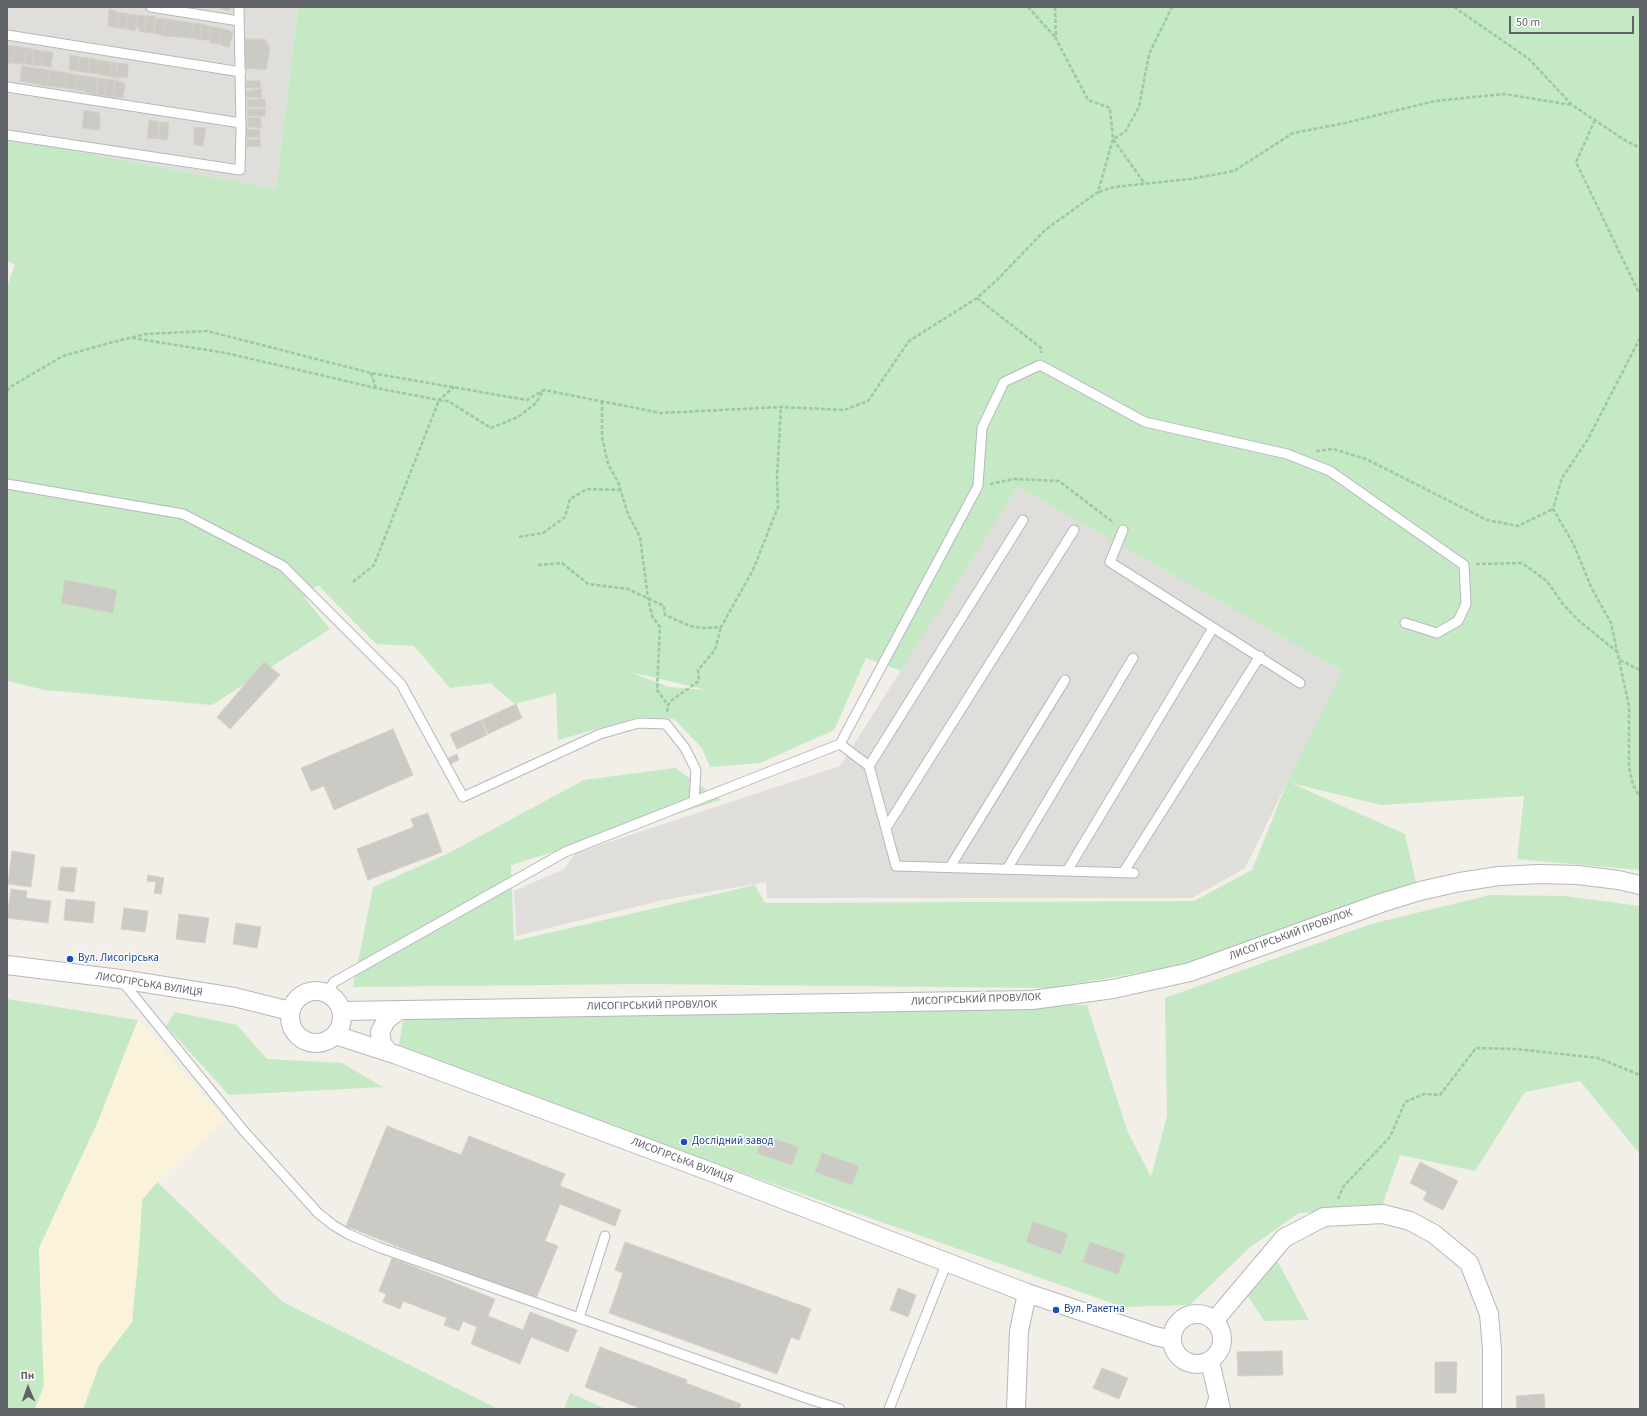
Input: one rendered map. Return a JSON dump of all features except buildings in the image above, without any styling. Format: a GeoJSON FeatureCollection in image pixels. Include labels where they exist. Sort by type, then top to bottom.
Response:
{"type":"FeatureCollection","features":[{"type":"Feature","properties":{"kind":"street","name":"ЛИСОГІРСЬКИЙ ПРОВУЛОК"},"geometry":{"type":"LineString","coordinates":[[342,1011],[1032,1000],[1113,989],[1190,972],[1381,903],[1420,891],[1460,882],[1499,876],[1539,874],[1578,875],[1618,880],[1640,885]]}},
{"type":"Feature","properties":{"kind":"street","name":"ЛИСОГІРСЬКА ВУЛИЦЯ"},"geometry":{"type":"LineString","coordinates":[[7,966],[120,979],[234,998],[290,1011]]}},
{"type":"Feature","properties":{"kind":"street"},"geometry":{"type":"LineString","coordinates":[[314,991],[326,993],[336,1000],[342,1011],[342,1024],[335,1035],[325,1042],[312,1043],[301,1038],[293,1028],[290,1021],[290,1011],[293,1004],[302,995],[314,991]]}},
{"type":"Feature","properties":{"kind":"street"},"geometry":{"type":"LineString","coordinates":[[390,1052],[382,1044],[380,1032],[387,1019],[400,1010]]}},
{"type":"Feature","properties":{"kind":"street","name":"ЛИСОГІРСЬКА ВУЛИЦЯ"},"geometry":{"type":"LineString","coordinates":[[335,1035],[390,1052],[714,1173],[1027,1293],[1155,1336],[1172,1340]]}},
{"type":"Feature","properties":{"kind":"street"},"geometry":{"type":"LineString","coordinates":[[1214,1321],[1284,1238],[1324,1217],[1383,1214],[1410,1221],[1434,1234],[1468,1263],[1489,1314],[1492,1350],[1492,1409]]}},
{"type":"Feature","properties":{"kind":"street"},"geometry":{"type":"LineString","coordinates":[[1016,1409],[1019,1331],[1027,1293]]}},
{"type":"Feature","properties":{"kind":"street"},"geometry":{"type":"LineString","coordinates":[[1202,1315],[1214,1321],[1219,1327],[1222,1342],[1216,1356],[1210,1361],[1196,1364],[1182,1359],[1177,1354],[1172,1340],[1175,1328],[1184,1318],[1189,1316],[1202,1315]]}},
{"type":"Feature","properties":{"kind":"street"},"geometry":{"type":"LineString","coordinates":[[1210,1361],[1221,1409]]}},
{"type":"Feature","properties":{"kind":"lane"},"geometry":{"type":"LineString","coordinates":[[151,7],[239,21]]}},
{"type":"Feature","properties":{"kind":"lane"},"geometry":{"type":"LineString","coordinates":[[7,135],[240,170],[241,72],[239,7]]}},
{"type":"Feature","properties":{"kind":"lane"},"geometry":{"type":"LineString","coordinates":[[7,35],[241,72]]}},
{"type":"Feature","properties":{"kind":"lane"},"geometry":{"type":"LineString","coordinates":[[7,87],[241,123]]}},
{"type":"Feature","properties":{"kind":"lane"},"geometry":{"type":"LineString","coordinates":[[326,993],[334,982],[565,852],[840,744],[978,486],[982,428],[1004,382],[1040,365],[1145,422],[1287,454],[1330,471],[1464,565],[1466,604],[1458,621],[1437,633],[1406,623]]}},
{"type":"Feature","properties":{"kind":"lane"},"geometry":{"type":"LineString","coordinates":[[7,484],[183,514],[283,566],[401,684],[463,797],[600,734],[639,724],[666,724],[685,748],[696,770],[694,801]]}},
{"type":"Feature","properties":{"kind":"lane"},"geometry":{"type":"LineString","coordinates":[[869,766],[1023,520]]}},
{"type":"Feature","properties":{"kind":"lane"},"geometry":{"type":"LineString","coordinates":[[886,828],[1074,530]]}},
{"type":"Feature","properties":{"kind":"lane"},"geometry":{"type":"LineString","coordinates":[[1123,530],[1110,562],[1213,628],[1260,656],[1300,683]]}},
{"type":"Feature","properties":{"kind":"lane"},"geometry":{"type":"LineString","coordinates":[[1067,871],[1213,628]]}},
{"type":"Feature","properties":{"kind":"lane"},"geometry":{"type":"LineString","coordinates":[[1123,873],[1260,656]]}},
{"type":"Feature","properties":{"kind":"lane"},"geometry":{"type":"LineString","coordinates":[[1007,869],[1134,658]]}},
{"type":"Feature","properties":{"kind":"lane"},"geometry":{"type":"LineString","coordinates":[[950,867],[1065,680]]}},
{"type":"Feature","properties":{"kind":"lane"},"geometry":{"type":"LineString","coordinates":[[840,744],[869,766],[896,866],[1134,873]]}},
{"type":"Feature","properties":{"kind":"lane"},"geometry":{"type":"LineString","coordinates":[[120,979],[243,1130],[318,1213],[332,1225],[348,1234],[378,1247],[795,1395],[840,1409]]}},
{"type":"Feature","properties":{"kind":"lane"},"geometry":{"type":"LineString","coordinates":[[578,1318],[605,1236]]}},
{"type":"Feature","properties":{"kind":"lane"},"geometry":{"type":"LineString","coordinates":[[889,1409],[946,1262]]}},
{"type":"Feature","properties":{"kind":"lane"},"geometry":{"type":"LineString","coordinates":[[1210,1409],[1217,1388]]}},
{"type":"Feature","properties":{"kind":"path"},"geometry":{"type":"LineString","coordinates":[[1028,7],[1056,39],[1088,100],[1110,108],[1113,139],[1098,192]]}},
{"type":"Feature","properties":{"kind":"path"},"geometry":{"type":"LineString","coordinates":[[1055,7],[1056,39]]}},
{"type":"Feature","properties":{"kind":"path"},"geometry":{"type":"LineString","coordinates":[[1113,139],[1125,132],[1139,106],[1149,54],[1172,7]]}},
{"type":"Feature","properties":{"kind":"path"},"geometry":{"type":"LineString","coordinates":[[1454,7],[1529,60],[1572,105],[1623,139],[1640,148]]}},
{"type":"Feature","properties":{"kind":"path"},"geometry":{"type":"LineString","coordinates":[[7,391],[10,387],[63,356],[146,334],[206,331],[371,373],[527,400],[544,390],[662,413],[781,407],[844,410],[868,401],[909,341],[976,298],[998,279],[1045,230],[1098,192],[1114,187],[1234,171],[1293,133],[1345,123],[1435,101],[1504,94],[1572,105]]}},
{"type":"Feature","properties":{"kind":"path"},"geometry":{"type":"LineString","coordinates":[[1595,120],[1576,162],[1640,296]]}},
{"type":"Feature","properties":{"kind":"path"},"geometry":{"type":"LineString","coordinates":[[1113,139],[1145,184]]}},
{"type":"Feature","properties":{"kind":"path"},"geometry":{"type":"LineString","coordinates":[[976,298],[1041,348],[1040,365]]}},
{"type":"Feature","properties":{"kind":"path"},"geometry":{"type":"LineString","coordinates":[[129,338],[226,353],[376,388],[448,401],[491,428],[518,417],[536,403],[544,390]]}},
{"type":"Feature","properties":{"kind":"path"},"geometry":{"type":"LineString","coordinates":[[1640,338],[1588,439],[1562,478],[1553,509],[1573,543],[1592,589],[1611,623],[1629,706],[1629,766],[1633,785],[1640,797]]}},
{"type":"Feature","properties":{"kind":"path"},"geometry":{"type":"LineString","coordinates":[[371,373],[376,388]]}},
{"type":"Feature","properties":{"kind":"path"},"geometry":{"type":"LineString","coordinates":[[353,582],[374,565],[439,400],[454,387]]}},
{"type":"Feature","properties":{"kind":"path"},"geometry":{"type":"LineString","coordinates":[[602,401],[602,437],[608,464],[618,482],[628,514],[640,537],[648,598],[652,616],[660,627],[657,690],[668,705]]}},
{"type":"Feature","properties":{"kind":"path"},"geometry":{"type":"LineString","coordinates":[[666,724],[668,705],[672,700],[699,681],[698,670],[715,650],[720,627],[753,570],[778,507],[777,478],[781,407]]}},
{"type":"Feature","properties":{"kind":"path"},"geometry":{"type":"LineString","coordinates":[[1287,454],[1332,449],[1366,459],[1487,520],[1518,526],[1553,509]]}},
{"type":"Feature","properties":{"kind":"path"},"geometry":{"type":"LineString","coordinates":[[978,486],[1014,479],[1059,481],[1123,530]]}},
{"type":"Feature","properties":{"kind":"path"},"geometry":{"type":"LineString","coordinates":[[519,537],[543,533],[565,517],[570,499],[587,488],[620,490]]}},
{"type":"Feature","properties":{"kind":"path"},"geometry":{"type":"LineString","coordinates":[[538,564],[562,563],[588,584],[628,589],[664,606],[665,615],[690,626],[703,628],[720,627]]}},
{"type":"Feature","properties":{"kind":"path"},"geometry":{"type":"LineString","coordinates":[[1464,565],[1522,563],[1547,581],[1562,603],[1578,620],[1616,651]]}},
{"type":"Feature","properties":{"kind":"path"},"geometry":{"type":"LineString","coordinates":[[1620,660],[1640,670]]}},
{"type":"Feature","properties":{"kind":"path"},"geometry":{"type":"LineString","coordinates":[[1332,1216],[1343,1187],[1390,1136],[1405,1102],[1424,1094],[1440,1095],[1476,1048],[1516,1050],[1598,1058],[1640,1075]]}},
{"type":"Feature","properties":{"kind":"shaded area"},"geometry":{"type":"Polygon","coordinates":[[[7,7],[298,7],[276,189],[7,138],[7,7]]]}},
{"type":"Feature","properties":{"kind":"shaded area"},"geometry":{"type":"Polygon","coordinates":[[[1018,487],[1342,671],[1245,868],[1192,898],[767,898],[766,882],[663,900],[516,936],[514,891],[564,869],[576,853],[840,766],[1018,487]]]}},
{"type":"Feature","properties":{"kind":"green space"},"geometry":{"type":"Polygon","coordinates":[[[298,7],[1640,7],[1640,870],[1517,859],[1524,796],[1381,805],[1291,783],[1405,834],[1416,882],[1188,964],[1052,988],[644,984],[353,987],[373,887],[449,853],[584,780],[675,768],[721,800],[511,865],[514,941],[755,885],[765,903],[1194,901],[1252,870],[1287,783],[1342,671],[1018,487],[901,671],[866,658],[834,730],[760,763],[710,767],[702,748],[674,719],[639,717],[558,740],[556,693],[515,704],[490,683],[450,688],[414,646],[376,644],[318,585],[304,597],[330,629],[212,705],[45,690],[7,681],[7,287],[15,264],[7,261],[7,138],[276,189],[298,7]],[[630,672],[669,687],[707,690],[630,672]]]}},
{"type":"Feature","properties":{"kind":"green space"},"geometry":{"type":"Polygon","coordinates":[[[1490,895],[1564,896],[1640,906],[1640,1154],[1580,1081],[1525,1092],[1475,1171],[1400,1155],[1381,1209],[1299,1213],[1249,1248],[1190,1305],[1123,1307],[680,1151],[397,1055],[404,1017],[1087,1005],[1127,1130],[1151,1177],[1167,1116],[1165,998],[1371,924],[1490,895]]]}},
{"type":"Feature","properties":{"kind":"green space"},"geometry":{"type":"Polygon","coordinates":[[[7,999],[138,1020],[97,1124],[39,1248],[44,1386],[35,1409],[7,1409],[7,999]]]}},
{"type":"Feature","properties":{"kind":"green space"},"geometry":{"type":"Polygon","coordinates":[[[175,1012],[237,1025],[267,1059],[342,1063],[383,1087],[229,1095],[166,1026],[175,1012]]]}},
{"type":"Feature","properties":{"kind":"green space"},"geometry":{"type":"Polygon","coordinates":[[[157,1182],[283,1302],[498,1409],[83,1409],[99,1366],[132,1322],[142,1200],[157,1182]]]}},
{"type":"Feature","properties":{"kind":"green space"},"geometry":{"type":"Polygon","coordinates":[[[1277,1260],[1309,1320],[1264,1321],[1246,1293],[1277,1260]]]}},
{"type":"Feature","properties":{"kind":"green space"},"geometry":{"type":"Polygon","coordinates":[[[570,1393],[606,1409],[564,1409],[570,1393]]]}},
{"type":"Feature","properties":{"kind":"sand"},"geometry":{"type":"Polygon","coordinates":[[[138,1020],[225,1121],[157,1182],[142,1200],[132,1322],[99,1365],[83,1409],[35,1409],[44,1386],[39,1248],[97,1124],[138,1020]]]}},
{"type":"Feature","properties":{"kind":"place","name":"Вул. Лисогірська"},"geometry":{"type":"Point","coordinates":[70,959]}},
{"type":"Feature","properties":{"kind":"place","name":"Дослідний завод"},"geometry":{"type":"Point","coordinates":[684,1142]}},
{"type":"Feature","properties":{"kind":"place","name":"Вул. Ракетна"},"geometry":{"type":"Point","coordinates":[1056,1310]}}]}
